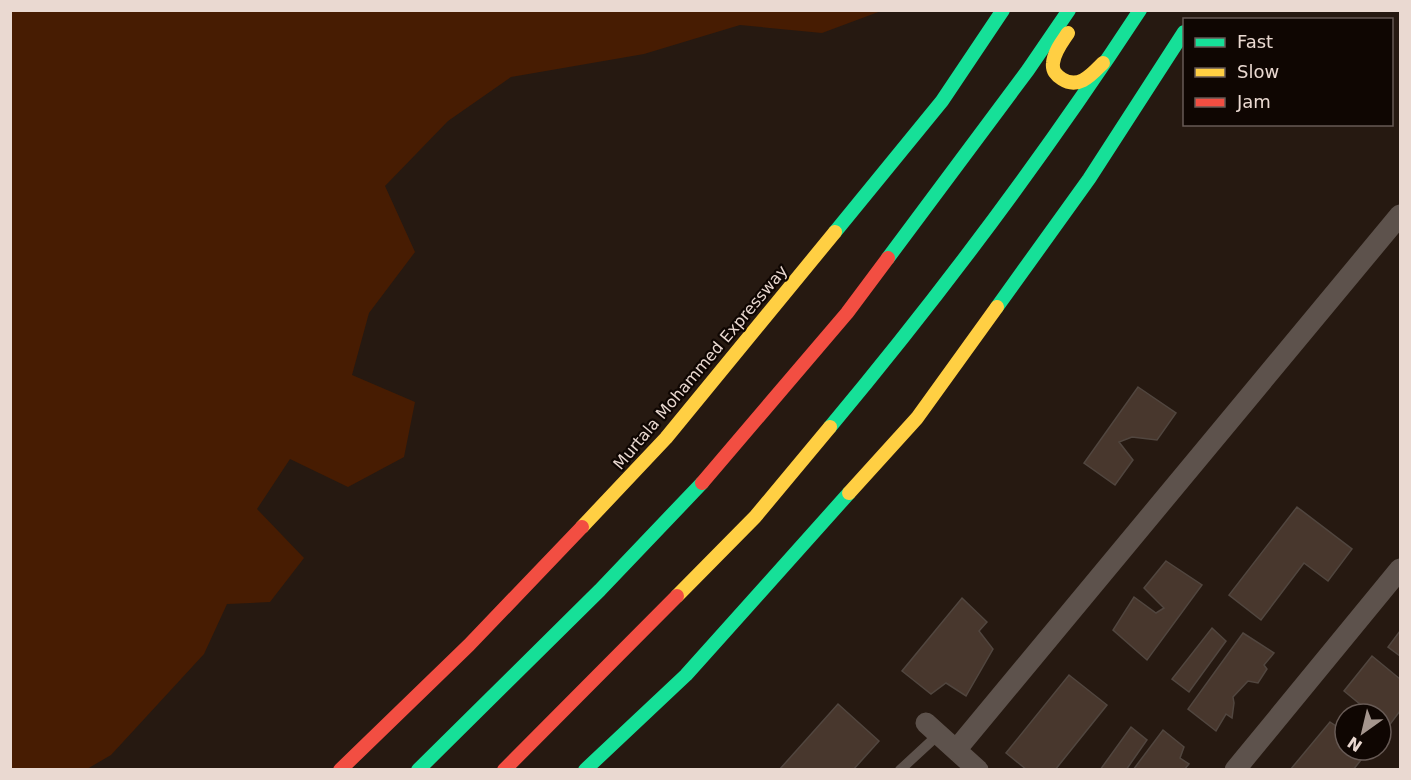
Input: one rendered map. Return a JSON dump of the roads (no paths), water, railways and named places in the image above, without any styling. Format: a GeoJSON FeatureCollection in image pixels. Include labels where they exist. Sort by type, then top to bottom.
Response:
{"type":"FeatureCollection","features":[{"type":"Feature","properties":{"kind":"main road","name":"Murtala Mohammed Expressway"},"geometry":{"type":"LineString","coordinates":[[340,770],[470,645],[666,438],[942,101],[1003,10]]}},
{"type":"Feature","properties":{"kind":"main road"},"geometry":{"type":"LineString","coordinates":[[418,768],[600,590],[715,469],[847,313],[1028,70],[1069,10]]}},
{"type":"Feature","properties":{"kind":"main road"},"geometry":{"type":"LineString","coordinates":[[1082,10],[1059,48],[1053,70],[1065,81],[1074,84],[1081,82],[1089,78],[1113,51]]}},
{"type":"Feature","properties":{"kind":"main road"},"geometry":{"type":"LineString","coordinates":[[504,770],[596,681],[755,517],[879,368],[958,265],[1072,112],[1140,10]]}},
{"type":"Feature","properties":{"kind":"main road"},"geometry":{"type":"LineString","coordinates":[[585,770],[694,667],[917,418],[1089,179],[1183,35]]}},
{"type":"Feature","properties":{"kind":"street"},"geometry":{"type":"LineString","coordinates":[[956,750],[1401,215]]}},
{"type":"Feature","properties":{"kind":"street"},"geometry":{"type":"LineString","coordinates":[[1235,770],[1401,569]]}},
{"type":"Feature","properties":{"kind":"street"},"geometry":{"type":"LineString","coordinates":[[933,729],[978,770]]}},
{"type":"Feature","properties":{"kind":"lane"},"geometry":{"type":"LineString","coordinates":[[900,770],[933,729]]}}]}
